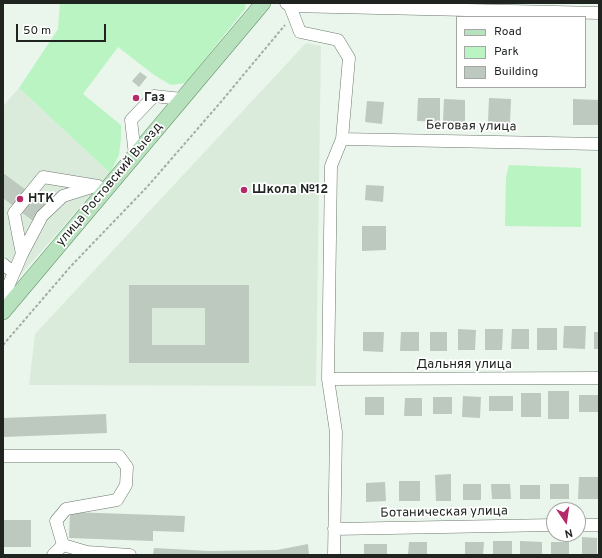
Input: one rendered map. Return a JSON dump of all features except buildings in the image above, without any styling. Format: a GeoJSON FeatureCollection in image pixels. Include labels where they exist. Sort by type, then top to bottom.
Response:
{"type":"FeatureCollection","features":[{"type":"Feature","properties":{"kind":"main road","name":"улица Ростовский Выезд"},"geometry":{"type":"LineString","coordinates":[[3,312],[263,3]]}},
{"type":"Feature","properties":{"kind":"street"},"geometry":{"type":"LineString","coordinates":[[334,555],[336,432],[328,379],[331,166],[342,139],[350,58],[338,40],[300,32],[290,8],[599,13]]}},
{"type":"Feature","properties":{"kind":"street"},"geometry":{"type":"LineString","coordinates":[[135,155],[131,120],[154,96],[182,99]]}},
{"type":"Feature","properties":{"kind":"street","name":"Беговая улица"},"geometry":{"type":"LineString","coordinates":[[342,139],[599,144]]}},
{"type":"Feature","properties":{"kind":"street"},"geometry":{"type":"LineString","coordinates":[[22,254],[14,213],[43,177],[98,186]]}},
{"type":"Feature","properties":{"kind":"street"},"geometry":{"type":"LineString","coordinates":[[3,298],[22,254],[42,216],[63,196],[113,181]]}},
{"type":"Feature","properties":{"kind":"street"},"geometry":{"type":"LineString","coordinates":[[5,270],[22,254]]}},
{"type":"Feature","properties":{"kind":"street","name":"Дальняя улица"},"geometry":{"type":"LineString","coordinates":[[328,379],[599,378]]}},
{"type":"Feature","properties":{"kind":"street"},"geometry":{"type":"LineString","coordinates":[[3,456],[119,456],[127,467],[126,485],[117,500],[66,509],[56,521],[63,545]]}},
{"type":"Feature","properties":{"kind":"street","name":"Ботаническая улица"},"geometry":{"type":"LineString","coordinates":[[334,529],[546,525]]}},
{"type":"Feature","properties":{"kind":"street"},"geometry":{"type":"LineString","coordinates":[[586,525],[599,525]]}},
{"type":"Feature","properties":{"kind":"street"},"geometry":{"type":"LineString","coordinates":[[53,555],[63,545]]}},
{"type":"Feature","properties":{"kind":"street"},"geometry":{"type":"LineString","coordinates":[[63,545],[87,552],[130,555]]}},
{"type":"Feature","properties":{"kind":"path"},"geometry":{"type":"LineString","coordinates":[[3,345],[71,266],[146,187],[215,109],[290,8]]}},
{"type":"Feature","properties":{"kind":"shaded area","name":"Школа №12"},"geometry":{"type":"Polygon","coordinates":[[[306,43],[321,46],[316,386],[29,385],[35,334],[306,43]]]}},
{"type":"Feature","properties":{"kind":"shaded area"},"geometry":{"type":"Polygon","coordinates":[[[19,88],[110,173],[3,295],[3,106],[19,88]]]}},
{"type":"Feature","properties":{"kind":"green space"},"geometry":{"type":"Polygon","coordinates":[[[60,3],[246,3],[245,9],[186,83],[171,85],[154,75],[118,47],[83,94],[121,125],[119,155],[110,173],[19,88],[58,29],[60,3]]]}},
{"type":"Feature","properties":{"kind":"green space"},"geometry":{"type":"Polygon","coordinates":[[[509,165],[581,168],[581,227],[505,226],[506,177],[509,165]]]}},
{"type":"Feature","properties":{"kind":"place","name":"Газ"},"geometry":{"type":"Point","coordinates":[136,98]}},
{"type":"Feature","properties":{"kind":"place","name":"Школа №12"},"geometry":{"type":"Point","coordinates":[244,190]}},
{"type":"Feature","properties":{"kind":"place","name":"НТК"},"geometry":{"type":"Point","coordinates":[20,199]}}]}
